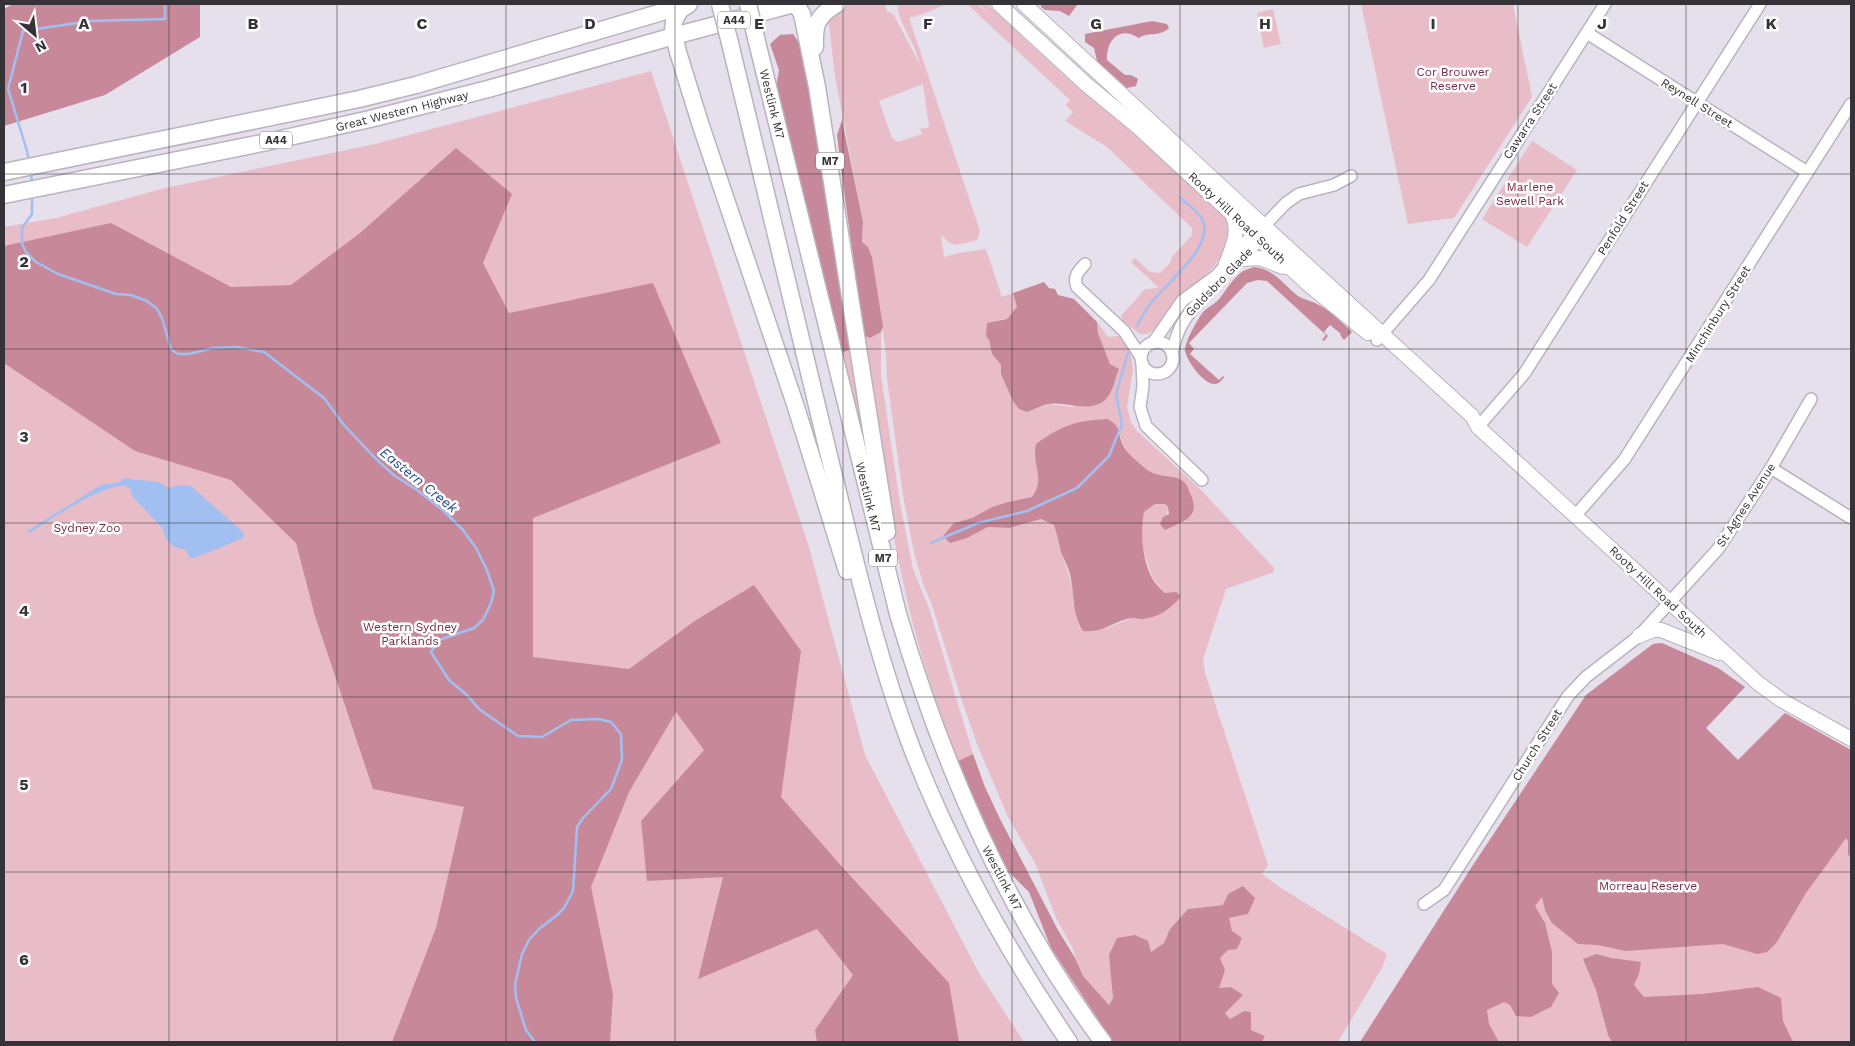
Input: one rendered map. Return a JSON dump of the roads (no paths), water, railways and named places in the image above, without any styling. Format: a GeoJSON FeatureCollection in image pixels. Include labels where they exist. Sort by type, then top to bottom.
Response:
{"type":"FeatureCollection","features":[{"type":"Feature","properties":{"kind":"highway"},"geometry":{"type":"LineString","coordinates":[[690,4],[676,15],[674,36],[700,123],[795,404],[864,622],[883,664]]}},
{"type":"Feature","properties":{"kind":"highway","name":"Great Western Highway"},"geometry":{"type":"LineString","coordinates":[[9,171],[359,99],[453,74],[588,32],[690,4]]}},
{"type":"Feature","properties":{"kind":"highway","name":"M7"},"geometry":{"type":"LineString","coordinates":[[720,4],[860,580],[883,664],[912,747],[962,863],[1002,938],[1069,1042]]}},
{"type":"Feature","properties":{"kind":"highway","name":"Westlink M7"},"geometry":{"type":"LineString","coordinates":[[748,4],[898,614],[913,666],[937,735],[967,809],[1052,968],[1103,1042]]}},
{"type":"Feature","properties":{"kind":"highway","name":"Great Western Highway"},"geometry":{"type":"LineString","coordinates":[[11,194],[370,119],[488,89],[795,4]]}},
{"type":"Feature","properties":{"kind":"highway","name":"M7"},"geometry":{"type":"LineString","coordinates":[[795,4],[802,14],[817,86],[892,560],[898,614]]}},
{"type":"Feature","properties":{"kind":"highway","name":"M7"},"geometry":{"type":"LineString","coordinates":[[817,86],[815,31],[819,18],[837,4]]}},
{"type":"Feature","properties":{"kind":"highway"},"geometry":{"type":"LineString","coordinates":[[656,41],[669,46],[697,128],[724,191]]}},
{"type":"Feature","properties":{"kind":"main road","name":"Rooty Hill Road South"},"geometry":{"type":"LineString","coordinates":[[1000,4],[1087,86],[1151,138],[1233,216],[1259,233],[1380,337],[1468,422],[1478,427],[1758,683],[1782,700],[1851,739]]}},
{"type":"Feature","properties":{"kind":"main road","name":"Rooty Hill Road South"},"geometry":{"type":"LineString","coordinates":[[1024,4],[1259,233],[1295,272],[1328,301],[1380,337]]}},
{"type":"Feature","properties":{"kind":"main road"},"geometry":{"type":"LineString","coordinates":[[1226,264],[1236,233],[1233,216]]}},
{"type":"Feature","properties":{"kind":"main road"},"geometry":{"type":"LineString","coordinates":[[1242,259],[1263,258],[1295,272]]}},
{"type":"Feature","properties":{"kind":"main road"},"geometry":{"type":"LineString","coordinates":[[1639,636],[1652,630],[1661,630],[1727,656]]}},
{"type":"Feature","properties":{"kind":"street","name":"Cawarra Street"},"geometry":{"type":"LineString","coordinates":[[1380,337],[1429,280],[1605,4]]}},
{"type":"Feature","properties":{"kind":"street","name":"Penfold Street"},"geometry":{"type":"LineString","coordinates":[[1478,427],[1524,374],[1760,4]]}},
{"type":"Feature","properties":{"kind":"street","name":"Reynell Street"},"geometry":{"type":"LineString","coordinates":[[1587,33],[1807,172]]}},
{"type":"Feature","properties":{"kind":"street","name":"Minchinbury Street"},"geometry":{"type":"LineString","coordinates":[[1574,516],[1624,460],[1851,104]]}},
{"type":"Feature","properties":{"kind":"street"},"geometry":{"type":"LineString","coordinates":[[1259,233],[1286,203],[1299,194],[1334,185],[1351,176]]}},
{"type":"Feature","properties":{"kind":"street","name":"Goldsbro Glade"},"geometry":{"type":"LineString","coordinates":[[1143,386],[1170,365],[1176,334],[1188,312],[1242,259],[1259,233]]}},
{"type":"Feature","properties":{"kind":"street","name":"Goldsbro Glade"},"geometry":{"type":"LineString","coordinates":[[1141,360],[1142,352],[1151,344],[1182,301],[1210,281],[1259,233]]}},
{"type":"Feature","properties":{"kind":"street"},"geometry":{"type":"LineString","coordinates":[[1085,264],[1076,275],[1074,282],[1077,287],[1124,331],[1148,371],[1158,374]]}},
{"type":"Feature","properties":{"kind":"street"},"geometry":{"type":"LineString","coordinates":[[1124,331],[1151,344],[1162,343],[1172,354]]}},
{"type":"Feature","properties":{"kind":"street"},"geometry":{"type":"LineString","coordinates":[[1141,360],[1143,386],[1140,407],[1146,426],[1202,480]]}},
{"type":"Feature","properties":{"kind":"street","name":"St Agnes Avenue"},"geometry":{"type":"LineString","coordinates":[[1670,603],[1718,549],[1771,468],[1811,399]]}},
{"type":"Feature","properties":{"kind":"street"},"geometry":{"type":"LineString","coordinates":[[1771,468],[1851,518]]}},
{"type":"Feature","properties":{"kind":"street","name":"Church Street"},"geometry":{"type":"LineString","coordinates":[[1424,904],[1444,890],[1568,696],[1586,677],[1639,636],[1670,603]]}},
{"type":"Feature","properties":{"kind":"water"},"geometry":{"type":"Polygon","coordinates":[[[121,478],[158,482],[169,488],[179,485],[191,486],[243,532],[244,536],[241,539],[190,558],[186,550],[175,547],[170,543],[163,529],[132,496],[131,490],[124,486],[100,492],[74,505],[30,533],[27,531],[101,485],[120,482],[123,479],[121,478]]]}},
{"type":"Feature","properties":{"kind":"waterway","name":"Eastern Creek"},"geometry":{"type":"LineString","coordinates":[[29,162],[8,89],[23,31],[90,21],[165,19],[165,4]]}},
{"type":"Feature","properties":{"kind":"waterway","name":"Eastern Creek"},"geometry":{"type":"LineString","coordinates":[[31,172],[32,184]]}},
{"type":"Feature","properties":{"kind":"waterway","name":"Eastern Creek"},"geometry":{"type":"LineString","coordinates":[[32,194],[32,214],[22,228],[22,244],[26,252],[36,262],[58,274],[116,294],[131,295],[147,301],[157,309],[162,318],[171,349],[178,354],[189,354],[213,348],[236,347],[264,352],[324,398],[344,425],[376,459],[395,476],[445,512],[463,530],[476,548],[487,570],[494,591],[491,603],[483,620],[474,628],[439,640],[431,652],[449,680],[468,696],[479,709],[518,736],[542,737],[571,720],[598,719],[611,722],[621,734],[622,760],[611,789],[583,818],[577,827],[573,891],[564,908],[539,929],[529,940],[522,954],[515,984],[516,998],[526,1030],[535,1042]]}},
{"type":"Feature","properties":{"kind":"waterway"},"geometry":{"type":"LineString","coordinates":[[1137,326],[1149,306],[1194,255],[1204,234],[1203,220],[1181,198]]}},
{"type":"Feature","properties":{"kind":"waterway"},"geometry":{"type":"LineString","coordinates":[[931,543],[978,523],[1027,511],[1077,488],[1109,456],[1122,424],[1116,394],[1128,353]]}},
{"type":"Feature","properties":{"kind":"park label","name":"Cor Brouwer Reserve"},"geometry":{"type":"Point","coordinates":[1453,79]}},
{"type":"Feature","properties":{"kind":"park label","name":"Marlene Sewell Park"},"geometry":{"type":"Point","coordinates":[1530,194]}},
{"type":"Feature","properties":{"kind":"park label","name":"Sydney Zoo"},"geometry":{"type":"Point","coordinates":[87,528]}},
{"type":"Feature","properties":{"kind":"park label","name":"Western Sydney Parklands"},"geometry":{"type":"Point","coordinates":[410,634]}},
{"type":"Feature","properties":{"kind":"park label","name":"Morreau Reserve"},"geometry":{"type":"Point","coordinates":[1648,886]}}]}
